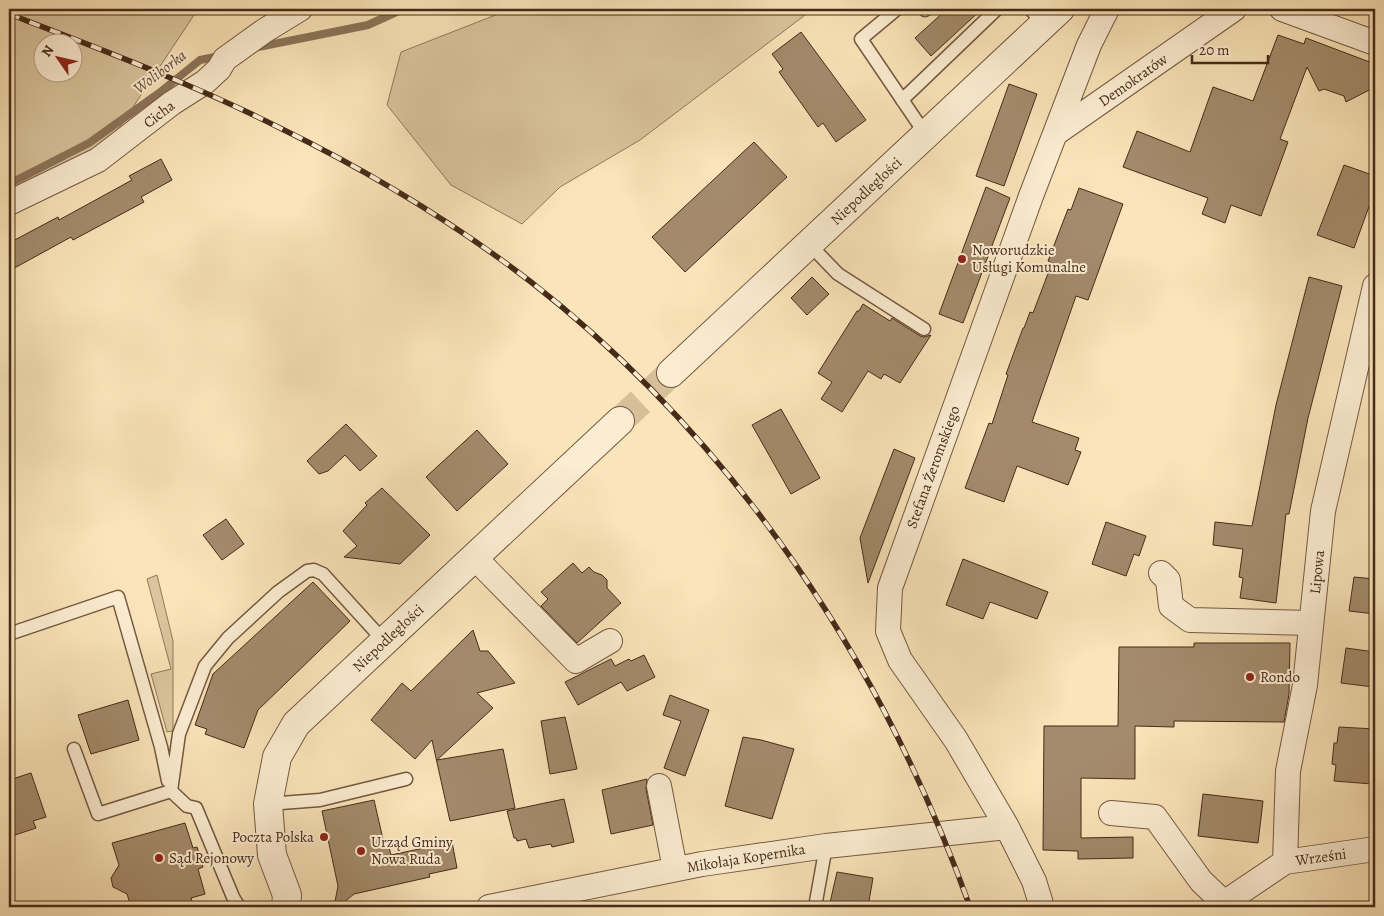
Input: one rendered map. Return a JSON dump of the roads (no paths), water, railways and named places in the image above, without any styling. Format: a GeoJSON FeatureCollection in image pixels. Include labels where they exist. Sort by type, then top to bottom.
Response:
{"type":"FeatureCollection","features":[{"type":"Feature","properties":{"kind":"street","name":"Cicha"},"geometry":{"type":"LineString","coordinates":[[9,203],[98,160],[172,103],[205,82],[219,69],[226,59],[264,31],[300,9]]}},
{"type":"Feature","properties":{"kind":"street","name":"Stefana Żeromskiego"},"geometry":{"type":"LineString","coordinates":[[1042,907],[1034,881],[1007,827],[956,740],[900,660],[888,631],[890,588],[1031,196],[1089,45],[1107,9]]}},
{"type":"Feature","properties":{"kind":"street","name":"Demokratów"},"geometry":{"type":"LineString","coordinates":[[1056,134],[1234,9]]}},
{"type":"Feature","properties":{"kind":"street"},"geometry":{"type":"LineString","coordinates":[[1282,9],[1375,43]]}},
{"type":"Feature","properties":{"kind":"street","name":"Niepodległości"},"geometry":{"type":"LineString","coordinates":[[671,373],[926,135],[1045,14]]}},
{"type":"Feature","properties":{"kind":"street","name":"Lipowa"},"geometry":{"type":"LineString","coordinates":[[1285,862],[1288,771],[1305,685],[1323,510],[1375,286]]}},
{"type":"Feature","properties":{"kind":"street","name":"Niepodległości"},"geometry":{"type":"LineString","coordinates":[[286,907],[286,896],[272,856],[268,804],[277,757],[296,724],[620,421]]}},
{"type":"Feature","properties":{"kind":"street"},"geometry":{"type":"LineString","coordinates":[[475,558],[576,661],[610,641]]}},
{"type":"Feature","properties":{"kind":"street"},"geometry":{"type":"LineString","coordinates":[[1161,573],[1168,580],[1171,606],[1190,620],[1311,623]]}},
{"type":"Feature","properties":{"kind":"street"},"geometry":{"type":"LineString","coordinates":[[659,786],[675,869]]}},
{"type":"Feature","properties":{"kind":"street"},"geometry":{"type":"LineString","coordinates":[[1111,813],[1155,817],[1201,881],[1223,905]]}},
{"type":"Feature","properties":{"kind":"street","name":"Mikołaja Kopernika"},"geometry":{"type":"LineString","coordinates":[[489,907],[675,869],[826,846],[1007,827]]}},
{"type":"Feature","properties":{"kind":"street","name":"Wrześni"},"geometry":{"type":"LineString","coordinates":[[1223,905],[1285,862],[1375,849]]}},
{"type":"Feature","properties":{"kind":"lane"},"geometry":{"type":"LineString","coordinates":[[897,9],[861,39],[926,135]]}},
{"type":"Feature","properties":{"kind":"lane"},"geometry":{"type":"LineString","coordinates":[[902,100],[997,9]]}},
{"type":"Feature","properties":{"kind":"lane"},"geometry":{"type":"LineString","coordinates":[[810,244],[838,274],[924,329]]}},
{"type":"Feature","properties":{"kind":"lane"},"geometry":{"type":"LineString","coordinates":[[170,791],[179,734],[205,666],[228,638],[278,592],[308,571],[314,570],[323,574],[384,641]]}},
{"type":"Feature","properties":{"kind":"lane"},"geometry":{"type":"LineString","coordinates":[[9,634],[118,597],[161,747],[170,791],[187,806],[196,808],[233,897],[239,907]]}},
{"type":"Feature","properties":{"kind":"lane"},"geometry":{"type":"LineString","coordinates":[[74,749],[98,814],[170,791]]}},
{"type":"Feature","properties":{"kind":"lane"},"geometry":{"type":"LineString","coordinates":[[268,804],[320,800],[406,779]]}},
{"type":"Feature","properties":{"kind":"lane"},"geometry":{"type":"LineString","coordinates":[[815,907],[826,846]]}},
{"type":"Feature","properties":{"kind":"waterway","name":"Woliborka"},"geometry":{"type":"LineString","coordinates":[[253,48],[368,25],[403,9]]}},
{"type":"Feature","properties":{"kind":"waterway","name":"Woliborka"},"geometry":{"type":"LineString","coordinates":[[9,184],[89,143],[159,93],[200,60],[220,56]]}},
{"type":"Feature","properties":{"kind":"tunnel"},"geometry":{"type":"LineString","coordinates":[[620,421],[671,373]]}},
{"type":"Feature","properties":{"kind":"railway"},"geometry":{"type":"LineString","coordinates":[[9,14],[78,40],[214,97],[280,128],[378,180],[441,218],[501,260],[531,282],[605,345],[674,413],[737,486],[795,563],[847,645],[894,729],[935,817],[970,907]]}},
{"type":"Feature","properties":{"kind":"place","name":"Noworudzkie Usługi Komunalne"},"geometry":{"type":"Point","coordinates":[962,259]}},
{"type":"Feature","properties":{"kind":"place","name":"Rondo"},"geometry":{"type":"Point","coordinates":[1250,677]}},
{"type":"Feature","properties":{"kind":"place","name":"Poczta Polska"},"geometry":{"type":"Point","coordinates":[324,837]}},
{"type":"Feature","properties":{"kind":"place","name":"Urząd Gminy Nowa Ruda"},"geometry":{"type":"Point","coordinates":[361,851]}},
{"type":"Feature","properties":{"kind":"place","name":"Sąd Rejonowy"},"geometry":{"type":"Point","coordinates":[159,858]}}]}
